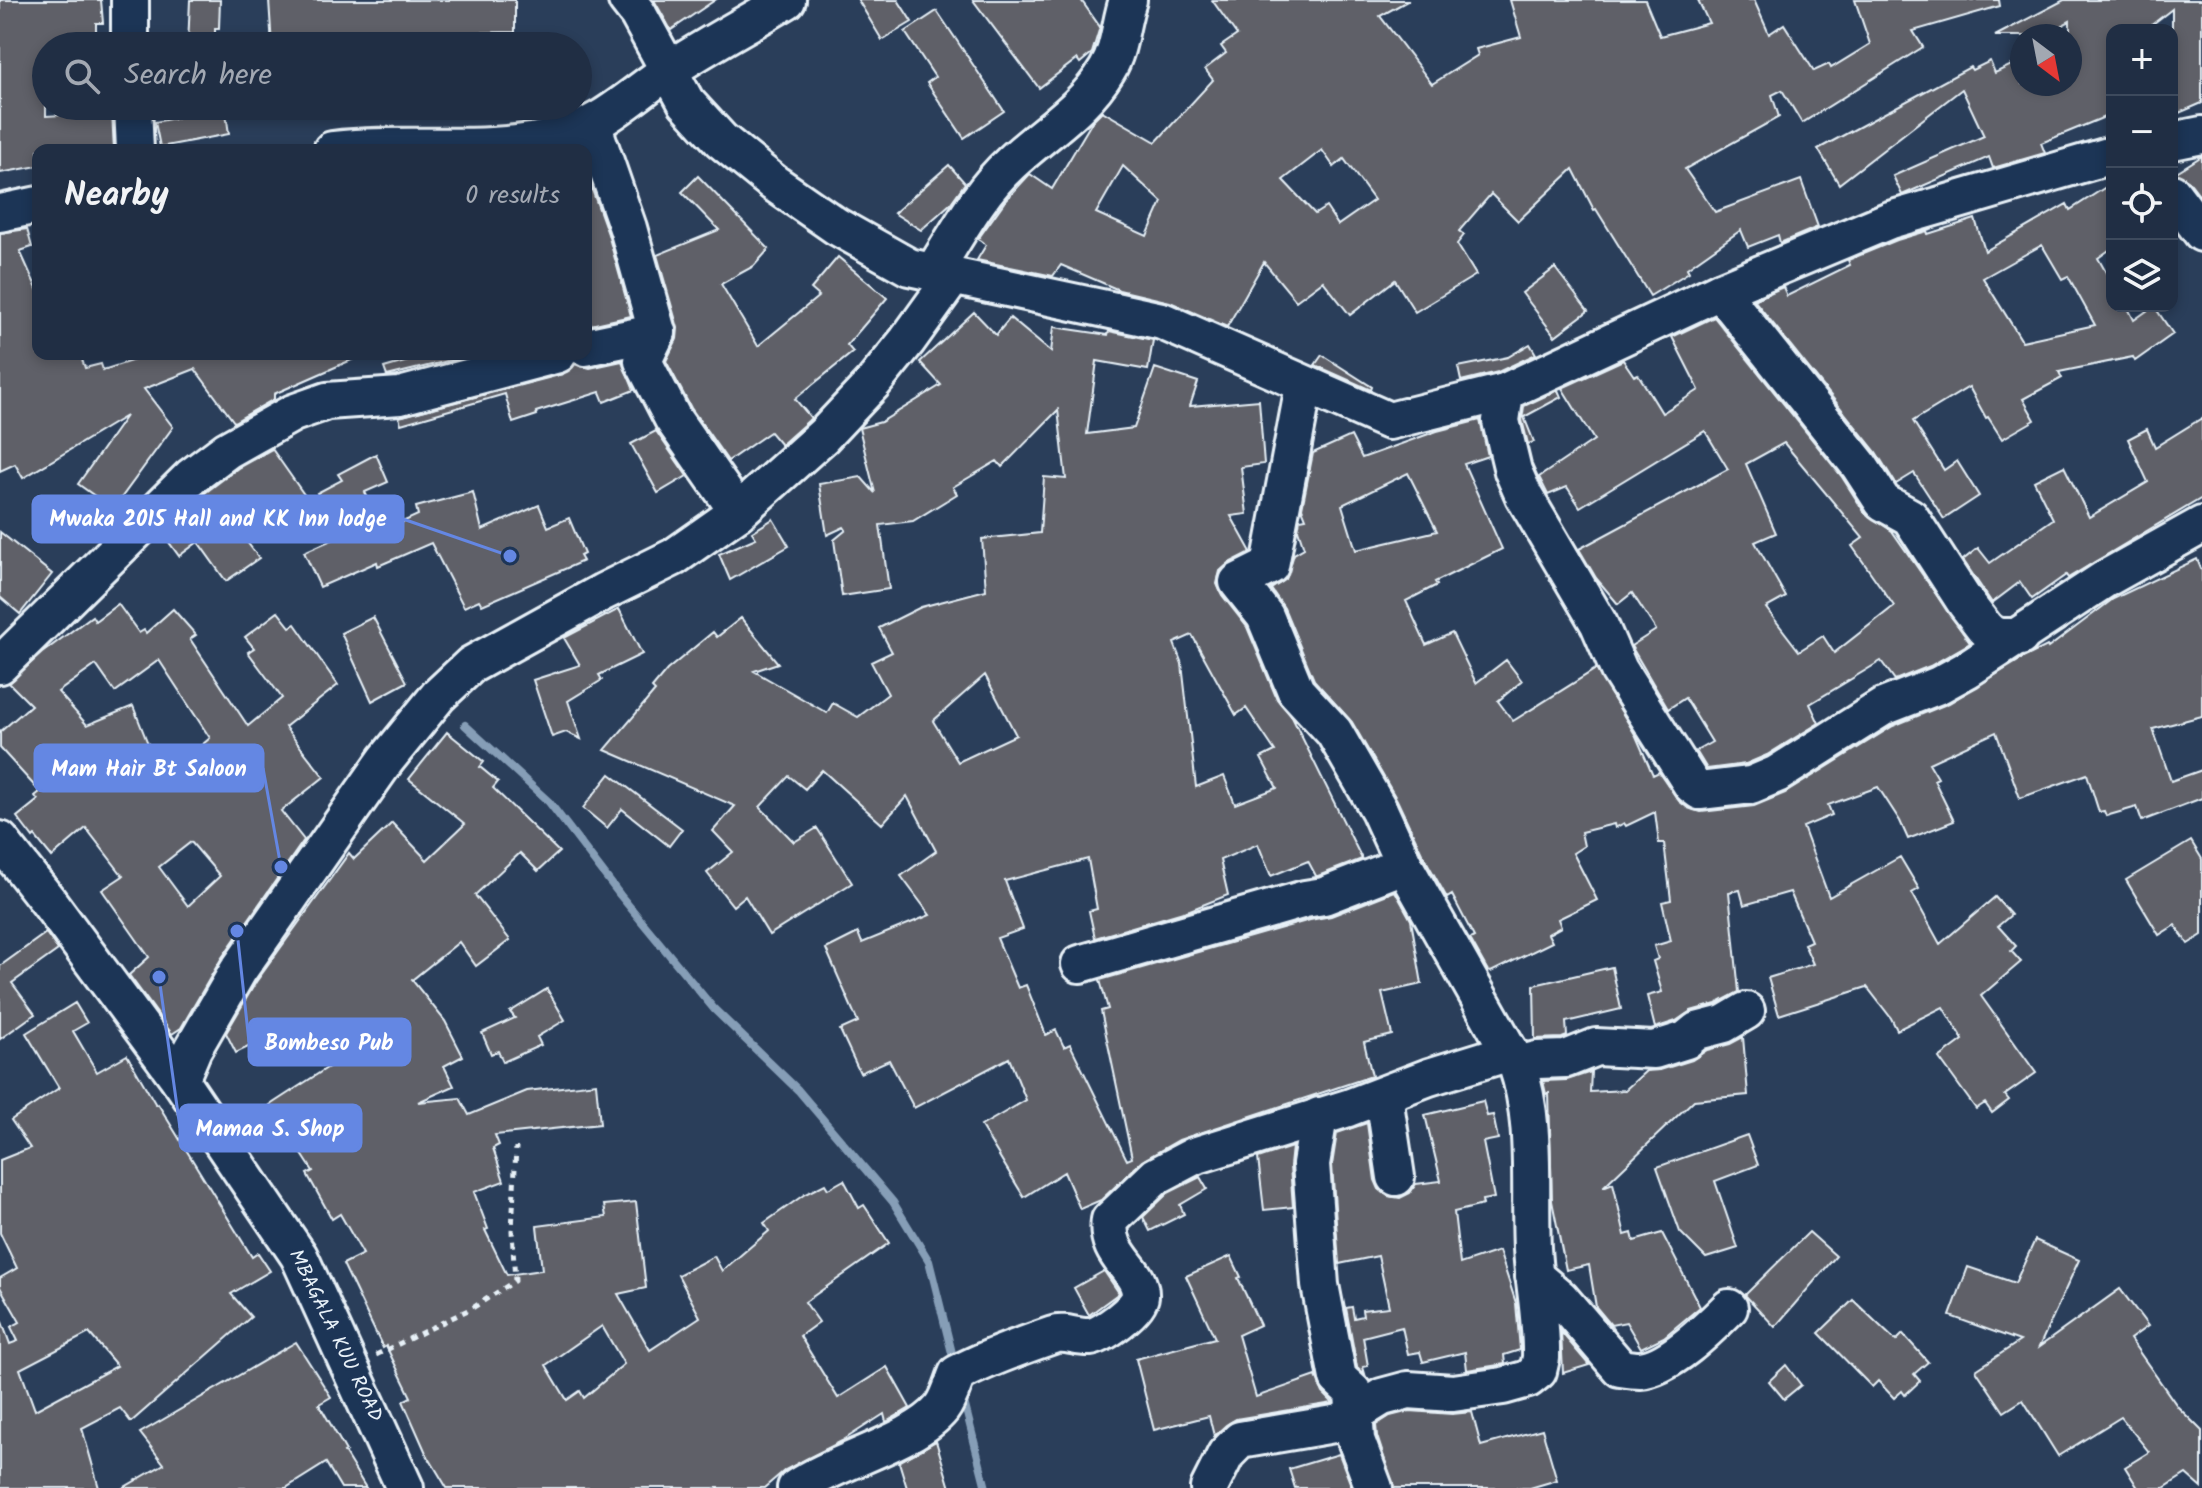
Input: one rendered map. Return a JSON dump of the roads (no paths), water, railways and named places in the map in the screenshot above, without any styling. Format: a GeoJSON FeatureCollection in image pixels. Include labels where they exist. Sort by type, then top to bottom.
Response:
{"type":"FeatureCollection","features":[{"type":"Feature","properties":{"kind":"street"},"geometry":{"type":"LineString","coordinates":[[130,0],[130,32]]}},
{"type":"Feature","properties":{"kind":"street"},"geometry":{"type":"LineString","coordinates":[[627,0],[670,69],[686,102],[700,120],[774,183],[836,226],[885,254],[909,267],[1162,321],[1389,421],[1505,392],[1720,291],[1890,220],[2106,157]]}},
{"type":"Feature","properties":{"kind":"street"},"geometry":{"type":"LineString","coordinates":[[519,144],[559,137],[592,124],[629,101],[670,69],[787,0]]}},
{"type":"Feature","properties":{"kind":"street"},"geometry":{"type":"LineString","coordinates":[[180,1080],[193,1049],[238,971],[386,760],[438,696],[471,665],[674,557],[738,512],[823,436],[873,383],[907,341],[974,207],[1009,164],[1068,118],[1109,68],[1117,49],[1128,0]]}},
{"type":"Feature","properties":{"kind":"street"},"geometry":{"type":"LineString","coordinates":[[134,120],[135,144]]}},
{"type":"Feature","properties":{"kind":"street"},"geometry":{"type":"LineString","coordinates":[[592,124],[628,228],[657,332],[643,361],[673,419],[738,512]]}},
{"type":"Feature","properties":{"kind":"street"},"geometry":{"type":"LineString","coordinates":[[2178,140],[2202,135]]}},
{"type":"Feature","properties":{"kind":"street"},"geometry":{"type":"LineString","coordinates":[[2178,201],[2202,233]]}},
{"type":"Feature","properties":{"kind":"street"},"geometry":{"type":"LineString","coordinates":[[0,213],[32,206]]}},
{"type":"Feature","properties":{"kind":"street"},"geometry":{"type":"LineString","coordinates":[[1720,291],[1859,465],[1883,502],[1910,517],[1984,627],[2000,637],[2020,637]]}},
{"type":"Feature","properties":{"kind":"street"},"geometry":{"type":"LineString","coordinates":[[592,346],[657,332]]}},
{"type":"Feature","properties":{"kind":"street"},"geometry":{"type":"LineString","coordinates":[[0,665],[191,477],[240,442],[293,413],[327,401],[400,396],[535,360]]}},
{"type":"Feature","properties":{"kind":"street"},"geometry":{"type":"LineString","coordinates":[[1209,1488],[1226,1454],[1240,1440],[1340,1423],[1382,1397],[1408,1390],[1453,1393],[1503,1386],[1528,1379],[1538,1371],[1541,1358],[1534,1276],[1529,1125],[1526,1096],[1513,1059],[1404,865],[1379,810],[1334,732],[1296,691],[1265,616],[1238,582],[1270,566],[1304,386]]}},
{"type":"Feature","properties":{"kind":"street"},"geometry":{"type":"LineString","coordinates":[[1505,392],[1501,421],[1513,471],[1524,496],[1599,624],[1619,670],[1697,790],[1751,785],[1777,774],[1883,707],[1939,685],[2020,637],[2105,579],[2202,525]]}},
{"type":"Feature","properties":{"kind":"street","name":"MBAGALA KUU ROAD"},"geometry":{"type":"LineString","coordinates":[[0,840],[180,1080],[299,1256],[405,1488]]}},
{"type":"Feature","properties":{"kind":"street"},"geometry":{"type":"LineString","coordinates":[[1080,964],[1324,896],[1404,865]]}},
{"type":"Feature","properties":{"kind":"street"},"geometry":{"type":"LineString","coordinates":[[796,1488],[817,1474],[918,1428],[944,1407],[957,1374],[973,1365],[1058,1333],[1091,1337],[1116,1323],[1139,1303],[1140,1291],[1114,1251],[1109,1238],[1110,1220],[1156,1176],[1194,1156],[1386,1095],[1429,1077],[1513,1059],[1566,1059],[1596,1047],[1654,1050],[1686,1040],[1697,1031],[1724,1024],[1746,1011]]}},
{"type":"Feature","properties":{"kind":"street"},"geometry":{"type":"LineString","coordinates":[[1386,1095],[1396,1177]]}},
{"type":"Feature","properties":{"kind":"street"},"geometry":{"type":"LineString","coordinates":[[1319,1116],[1311,1164],[1320,1285],[1338,1378],[1353,1392],[1356,1440],[1374,1488]]}},
{"type":"Feature","properties":{"kind":"street"},"geometry":{"type":"LineString","coordinates":[[1534,1276],[1560,1298],[1620,1368],[1642,1370],[1659,1364],[1714,1324],[1729,1308]]}},
{"type":"Feature","properties":{"kind":"waterway"},"geometry":{"type":"LineString","coordinates":[[465,725],[549,802],[620,895],[714,1009],[798,1090],[893,1202],[929,1261],[955,1365]]}},
{"type":"Feature","properties":{"kind":"waterway"},"geometry":{"type":"LineString","coordinates":[[962,1394],[986,1488]]}},
{"type":"Feature","properties":{"kind":"place","name":"Mwaka 2015 Hall and KK Inn lodge"},"geometry":{"type":"Point","coordinates":[510,556]}},
{"type":"Feature","properties":{"kind":"place","name":"Mam Hair Bt Saloon"},"geometry":{"type":"Point","coordinates":[281,867]}},
{"type":"Feature","properties":{"kind":"place","name":"Bombeso Pub"},"geometry":{"type":"Point","coordinates":[237,931]}},
{"type":"Feature","properties":{"kind":"place","name":"Mamaa S. Shop"},"geometry":{"type":"Point","coordinates":[159,977]}}]}
